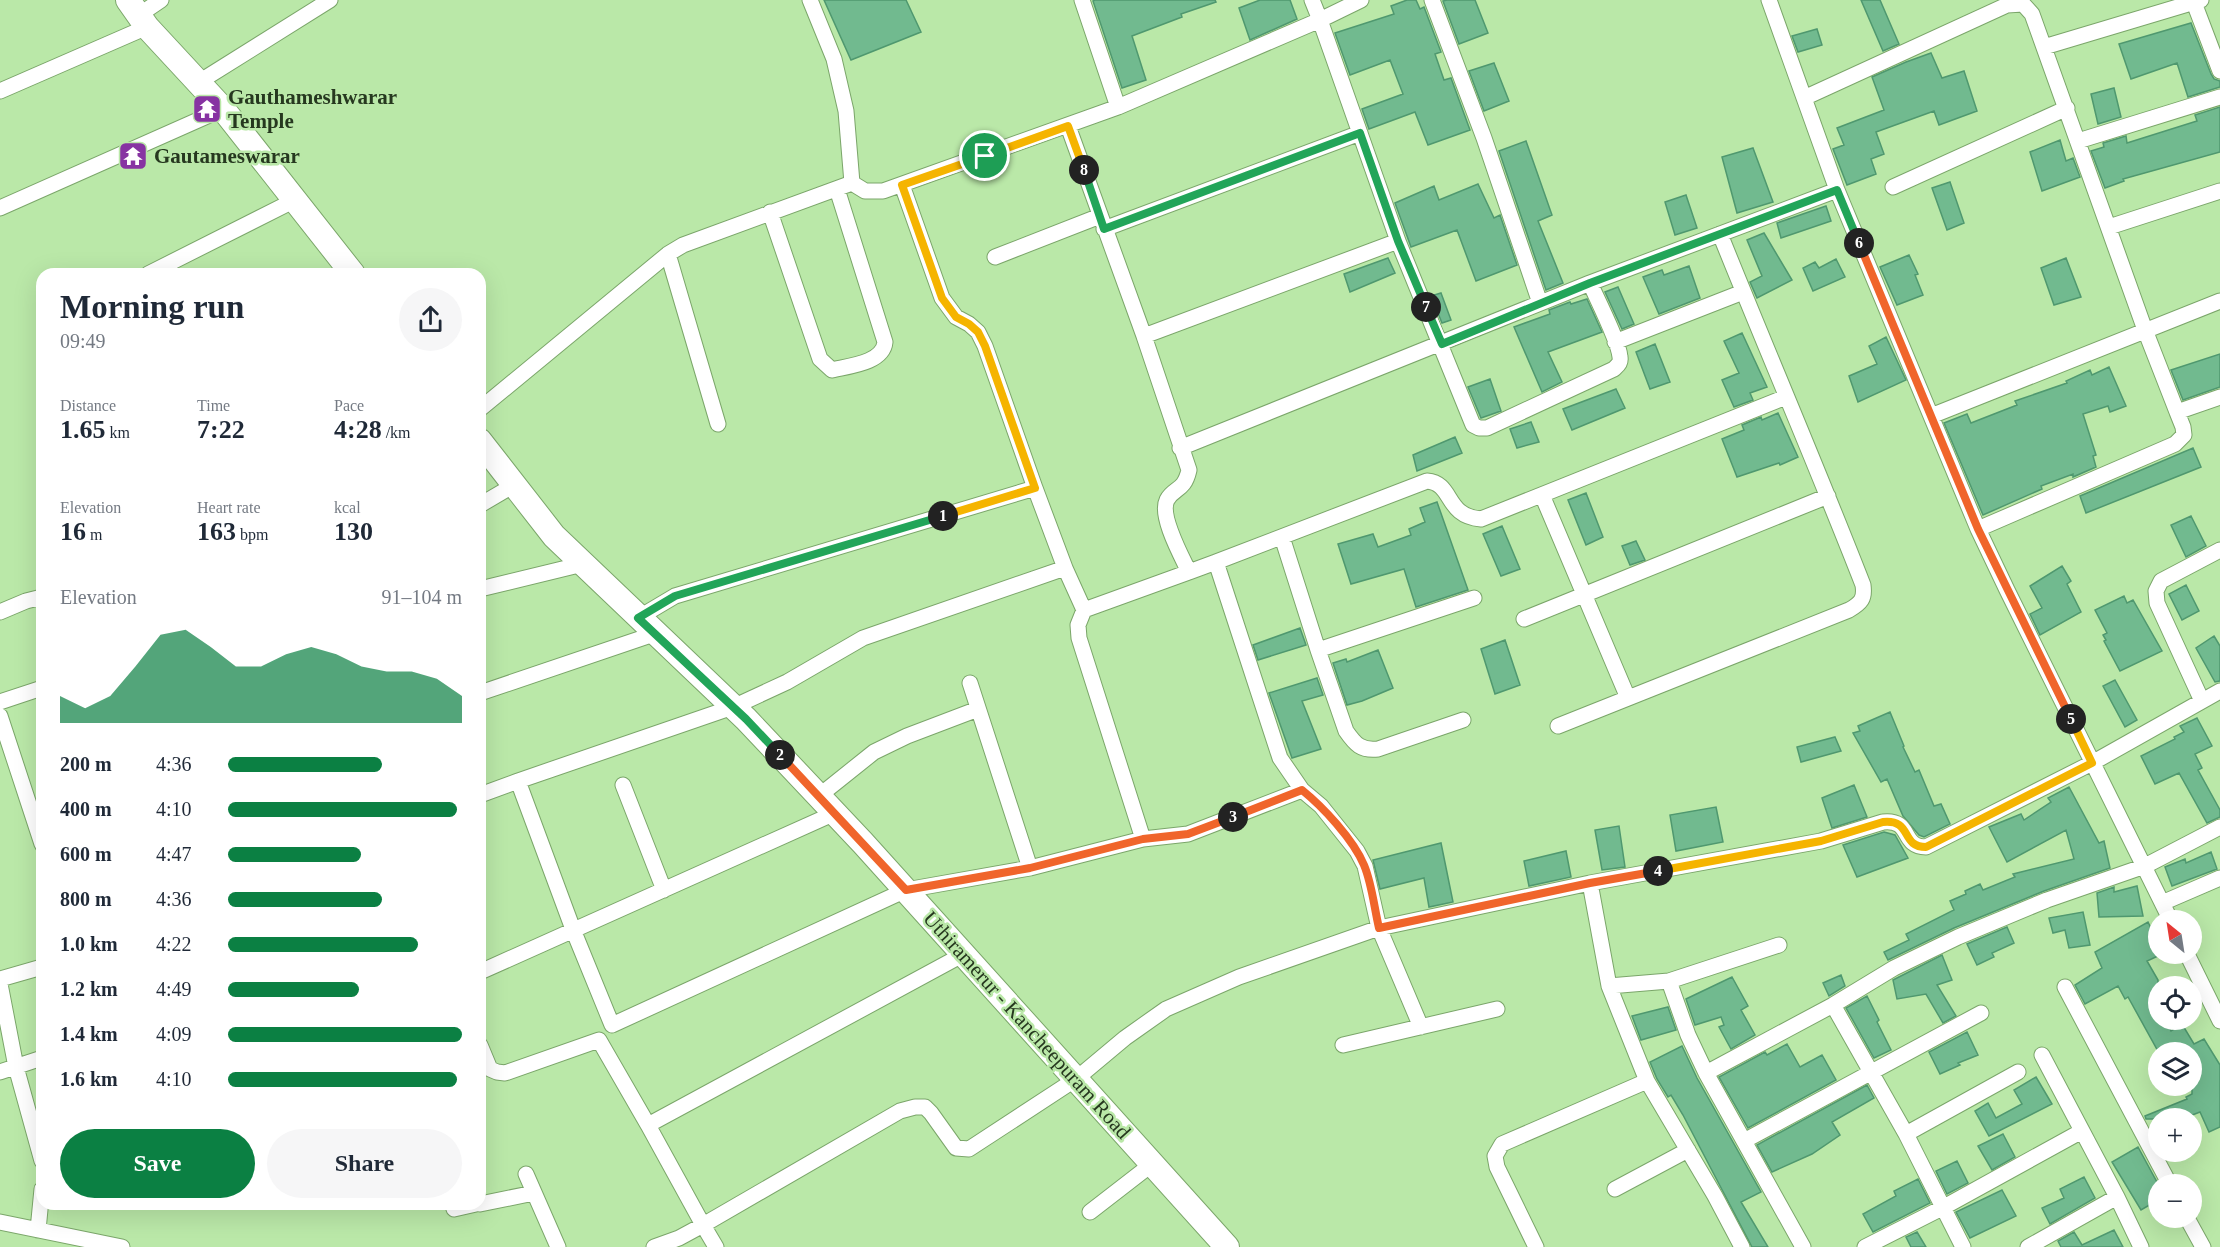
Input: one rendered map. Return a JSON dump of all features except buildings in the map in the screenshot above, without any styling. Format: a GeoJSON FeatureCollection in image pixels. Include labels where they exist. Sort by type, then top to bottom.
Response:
{"type":"FeatureCollection","features":[{"type":"Feature","properties":{"kind":"main road"},"geometry":{"type":"LineString","coordinates":[[138,14],[223,109],[348,268]]}},
{"type":"Feature","properties":{"kind":"main road","name":"Uthiramerur - Kancheepuram Road"},"geometry":{"type":"LineString","coordinates":[[486,449],[554,536],[734,707],[827,805],[1227,1247]]}},
{"type":"Feature","properties":{"kind":"street"},"geometry":{"type":"LineString","coordinates":[[0,91],[161,0]]}},
{"type":"Feature","properties":{"kind":"street"},"geometry":{"type":"LineString","coordinates":[[199,82],[330,0]]}},
{"type":"Feature","properties":{"kind":"street"},"geometry":{"type":"LineString","coordinates":[[810,0],[834,59],[846,111],[852,183]]}},
{"type":"Feature","properties":{"kind":"street"},"geometry":{"type":"LineString","coordinates":[[1082,0],[1118,107]]}},
{"type":"Feature","properties":{"kind":"street"},"geometry":{"type":"LineString","coordinates":[[1312,0],[1398,241],[1442,344],[1473,425],[1487,428],[1614,369],[1620,362],[1615,342],[1590,283]]}},
{"type":"Feature","properties":{"kind":"street"},"geometry":{"type":"LineString","coordinates":[[852,183],[865,191],[883,191],[1068,126],[1118,107],[1361,0]]}},
{"type":"Feature","properties":{"kind":"street"},"geometry":{"type":"LineString","coordinates":[[1432,0],[1484,138],[1540,303]]}},
{"type":"Feature","properties":{"kind":"street"},"geometry":{"type":"LineString","coordinates":[[1769,0],[1837,190],[1978,529],[2166,910]]}},
{"type":"Feature","properties":{"kind":"street"},"geometry":{"type":"LineString","coordinates":[[2044,47],[2196,1],[2220,71]]}},
{"type":"Feature","properties":{"kind":"street"},"geometry":{"type":"LineString","coordinates":[[1804,98],[2007,5],[2023,4],[2032,14],[2184,435],[2175,444],[1978,529]]}},
{"type":"Feature","properties":{"kind":"street"},"geometry":{"type":"LineString","coordinates":[[2078,141],[2220,97]]}},
{"type":"Feature","properties":{"kind":"street"},"geometry":{"type":"LineString","coordinates":[[1893,187],[2067,108]]}},
{"type":"Feature","properties":{"kind":"street"},"geometry":{"type":"LineString","coordinates":[[0,208],[223,109]]}},
{"type":"Feature","properties":{"kind":"street"},"geometry":{"type":"LineString","coordinates":[[1068,126],[1189,470],[1186,481],[1167,500],[1165,511],[1167,523],[1189,572]]}},
{"type":"Feature","properties":{"kind":"street"},"geometry":{"type":"LineString","coordinates":[[995,257],[1360,133]]}},
{"type":"Feature","properties":{"kind":"street"},"geometry":{"type":"LineString","coordinates":[[486,404],[668,254],[683,245],[852,183]]}},
{"type":"Feature","properties":{"kind":"street"},"geometry":{"type":"LineString","coordinates":[[902,185],[942,298],[956,317],[978,332],[985,346],[1035,488],[1065,568],[1084,610],[1078,625],[1079,638],[1143,839]]}},
{"type":"Feature","properties":{"kind":"street"},"geometry":{"type":"LineString","coordinates":[[770,212],[820,360],[832,370],[872,359],[879,355],[885,342],[837,189]]}},
{"type":"Feature","properties":{"kind":"street"},"geometry":{"type":"LineString","coordinates":[[1180,448],[1590,283],[1837,190]]}},
{"type":"Feature","properties":{"kind":"street"},"geometry":{"type":"LineString","coordinates":[[2109,227],[2220,191]]}},
{"type":"Feature","properties":{"kind":"street"},"geometry":{"type":"LineString","coordinates":[[160,268],[296,200]]}},
{"type":"Feature","properties":{"kind":"street"},"geometry":{"type":"LineString","coordinates":[[1558,726],[1849,610],[1861,603],[1864,594],[1863,585],[1828,496],[1719,234]]}},
{"type":"Feature","properties":{"kind":"street"},"geometry":{"type":"LineString","coordinates":[[1143,336],[1398,241]]}},
{"type":"Feature","properties":{"kind":"street"},"geometry":{"type":"LineString","coordinates":[[668,254],[718,424]]}},
{"type":"Feature","properties":{"kind":"street"},"geometry":{"type":"LineString","coordinates":[[1615,342],[1743,292]]}},
{"type":"Feature","properties":{"kind":"street"},"geometry":{"type":"LineString","coordinates":[[1931,416],[2220,301]]}},
{"type":"Feature","properties":{"kind":"street"},"geometry":{"type":"LineString","coordinates":[[2177,412],[2220,397]]}},
{"type":"Feature","properties":{"kind":"street"},"geometry":{"type":"LineString","coordinates":[[1084,610],[1427,482],[1436,482],[1443,488],[1455,510],[1472,519],[1481,519],[1786,398]]}},
{"type":"Feature","properties":{"kind":"street"},"geometry":{"type":"LineString","coordinates":[[486,501],[514,485]]}},
{"type":"Feature","properties":{"kind":"street"},"geometry":{"type":"LineString","coordinates":[[638,618],[675,596],[1035,488]]}},
{"type":"Feature","properties":{"kind":"street"},"geometry":{"type":"LineString","coordinates":[[1542,495],[1628,698]]}},
{"type":"Feature","properties":{"kind":"street"},"geometry":{"type":"LineString","coordinates":[[1524,619],[1828,496]]}},
{"type":"Feature","properties":{"kind":"street"},"geometry":{"type":"LineString","coordinates":[[1282,537],[1346,731],[1360,748],[1378,749],[1463,720]]}},
{"type":"Feature","properties":{"kind":"street"},"geometry":{"type":"LineString","coordinates":[[2202,701],[2157,603],[2156,591],[2161,581],[2220,550]]}},
{"type":"Feature","properties":{"kind":"street"},"geometry":{"type":"LineString","coordinates":[[1216,562],[1280,759],[1302,790],[1321,806],[1357,851],[1365,866],[1379,928],[1421,1027]]}},
{"type":"Feature","properties":{"kind":"street"},"geometry":{"type":"LineString","coordinates":[[486,588],[583,564]]}},
{"type":"Feature","properties":{"kind":"street"},"geometry":{"type":"LineString","coordinates":[[486,793],[734,707],[788,682],[863,638],[1065,568]]}},
{"type":"Feature","properties":{"kind":"street"},"geometry":{"type":"LineString","coordinates":[[0,612],[36,598]]}},
{"type":"Feature","properties":{"kind":"street"},"geometry":{"type":"LineString","coordinates":[[1318,650],[1474,598]]}},
{"type":"Feature","properties":{"kind":"street"},"geometry":{"type":"LineString","coordinates":[[486,691],[657,633]]}},
{"type":"Feature","properties":{"kind":"street"},"geometry":{"type":"LineString","coordinates":[[969,683],[1030,868]]}},
{"type":"Feature","properties":{"kind":"street"},"geometry":{"type":"LineString","coordinates":[[0,702],[36,690]]}},
{"type":"Feature","properties":{"kind":"street"},"geometry":{"type":"LineString","coordinates":[[654,1247],[679,1238],[703,1225],[900,1111],[925,1107],[932,1113],[956,1148],[969,1149],[1076,1079],[1125,1038],[1166,1009],[1239,977],[1379,928],[1590,883],[1821,841],[1883,822],[1892,821],[1902,826],[1911,843],[1917,847],[1926,847],[2092,763],[2220,691]]}},
{"type":"Feature","properties":{"kind":"street"},"geometry":{"type":"LineString","coordinates":[[486,969],[664,890],[827,805],[874,752],[907,736],[978,709]]}},
{"type":"Feature","properties":{"kind":"street"},"geometry":{"type":"LineString","coordinates":[[0,716],[36,826]]}},
{"type":"Feature","properties":{"kind":"street"},"geometry":{"type":"LineString","coordinates":[[518,782],[574,932],[612,1025]]}},
{"type":"Feature","properties":{"kind":"street"},"geometry":{"type":"LineString","coordinates":[[623,785],[664,890]]}},
{"type":"Feature","properties":{"kind":"street"},"geometry":{"type":"LineString","coordinates":[[486,1059],[490,1069],[505,1073],[598,1040],[612,1025],[906,890],[1030,868],[1143,839],[1188,834],[1302,790]]}},
{"type":"Feature","properties":{"kind":"street"},"geometry":{"type":"LineString","coordinates":[[1706,1073],[1833,1005],[1894,968],[1958,937],[2047,900],[2145,866],[2220,827]]}},
{"type":"Feature","properties":{"kind":"street"},"geometry":{"type":"LineString","coordinates":[[2162,903],[2220,878]]}},
{"type":"Feature","properties":{"kind":"street"},"geometry":{"type":"LineString","coordinates":[[1590,883],[1610,986],[1647,1081],[1689,1150],[1742,1247]]}},
{"type":"Feature","properties":{"kind":"street"},"geometry":{"type":"LineString","coordinates":[[1610,986],[1669,981],[1779,945]]}},
{"type":"Feature","properties":{"kind":"street"},"geometry":{"type":"LineString","coordinates":[[648,1125],[960,951]]}},
{"type":"Feature","properties":{"kind":"street"},"geometry":{"type":"LineString","coordinates":[[2192,964],[2220,1021]]}},
{"type":"Feature","properties":{"kind":"street"},"geometry":{"type":"LineString","coordinates":[[0,979],[36,970]]}},
{"type":"Feature","properties":{"kind":"street"},"geometry":{"type":"LineString","coordinates":[[1669,981],[1688,1035],[1706,1073],[1803,1247]]}},
{"type":"Feature","properties":{"kind":"street"},"geometry":{"type":"LineString","coordinates":[[0,984],[16,1066],[36,1139]]}},
{"type":"Feature","properties":{"kind":"street"},"geometry":{"type":"LineString","coordinates":[[2065,987],[2164,1174]]}},
{"type":"Feature","properties":{"kind":"street"},"geometry":{"type":"LineString","coordinates":[[1833,1005],[1906,1134],[1964,1247]]}},
{"type":"Feature","properties":{"kind":"street"},"geometry":{"type":"LineString","coordinates":[[1343,1045],[1497,1009]]}},
{"type":"Feature","properties":{"kind":"street"},"geometry":{"type":"LineString","coordinates":[[1744,1141],[1981,1013]]}},
{"type":"Feature","properties":{"kind":"street"},"geometry":{"type":"LineString","coordinates":[[598,1040],[716,1247]]}},
{"type":"Feature","properties":{"kind":"street"},"geometry":{"type":"LineString","coordinates":[[2042,1055],[2141,1247]]}},
{"type":"Feature","properties":{"kind":"street"},"geometry":{"type":"LineString","coordinates":[[0,1072],[36,1060]]}},
{"type":"Feature","properties":{"kind":"street"},"geometry":{"type":"LineString","coordinates":[[1906,1134],[2018,1072]]}},
{"type":"Feature","properties":{"kind":"street"},"geometry":{"type":"LineString","coordinates":[[1536,1247],[1497,1167],[1495,1156],[1502,1144],[1647,1081]]}},
{"type":"Feature","properties":{"kind":"street"},"geometry":{"type":"LineString","coordinates":[[1865,1247],[1944,1207],[2082,1131]]}},
{"type":"Feature","properties":{"kind":"street"},"geometry":{"type":"LineString","coordinates":[[1615,1189],[1689,1150]]}},
{"type":"Feature","properties":{"kind":"street"},"geometry":{"type":"LineString","coordinates":[[1090,1212],[1152,1164]]}},
{"type":"Feature","properties":{"kind":"street"},"geometry":{"type":"LineString","coordinates":[[526,1174],[558,1247]]}},
{"type":"Feature","properties":{"kind":"street"},"geometry":{"type":"LineString","coordinates":[[486,1202],[534,1192]]}},
{"type":"Feature","properties":{"kind":"street"},"geometry":{"type":"LineString","coordinates":[[2028,1247],[2117,1197]]}},
{"type":"Feature","properties":{"kind":"street"},"geometry":{"type":"LineString","coordinates":[[38,1230],[40,1210]]}},
{"type":"Feature","properties":{"kind":"street"},"geometry":{"type":"LineString","coordinates":[[0,1222],[122,1247]]}},
{"type":"Feature","properties":{"kind":"street"},"geometry":{"type":"LineString","coordinates":[[2192,1228],[2202,1247]]}},
{"type":"Feature","properties":{"kind":"place","name":"Gauthameshwarar Temple"},"geometry":{"type":"Point","coordinates":[207,109]}},
{"type":"Feature","properties":{"kind":"place","name":"Gautameswarar"},"geometry":{"type":"Point","coordinates":[133,156]}},
{"type":"Feature","properties":{"kind":"route"},"geometry":{"type":"LineString","coordinates":[[1068,126],[1104,229],[1360,133],[1398,241],[1442,344],[1590,283],[1837,190],[1978,529],[2092,763],[1926,847],[1917,847],[1911,843],[1902,826],[1892,821],[1883,822],[1821,841],[1590,883],[1379,928],[1365,866],[1357,851],[1321,806],[1302,790],[1188,834],[1143,839],[1030,868],[906,890],[746,719],[657,633],[638,618],[675,596],[1035,488],[985,346],[978,332],[956,317],[942,298],[902,185],[985,156],[1068,126]]}}]}
